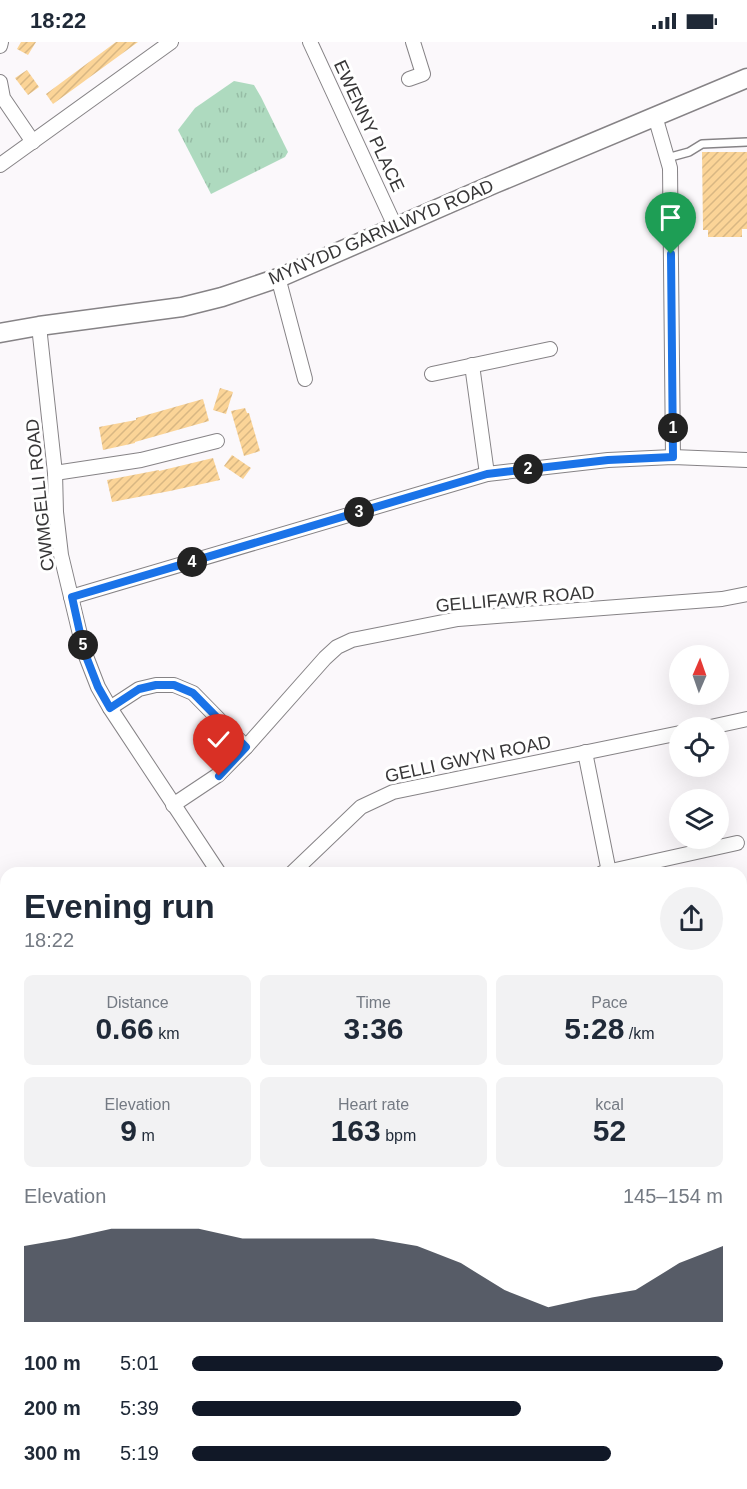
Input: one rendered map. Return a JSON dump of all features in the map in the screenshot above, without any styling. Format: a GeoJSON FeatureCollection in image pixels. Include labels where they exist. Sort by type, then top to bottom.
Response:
{"type":"FeatureCollection","features":[{"type":"Feature","properties":{"kind":"street"},"geometry":{"type":"LineString","coordinates":[[0,165],[171,42]]}},
{"type":"Feature","properties":{"kind":"street","name":"EWENNY PLACE"},"geometry":{"type":"LineString","coordinates":[[310,42],[396,226]]}},
{"type":"Feature","properties":{"kind":"street"},"geometry":{"type":"LineString","coordinates":[[409,79],[423,74],[413,42]]}},
{"type":"Feature","properties":{"kind":"street","name":"MYNYDD GARNLWYD ROAD"},"geometry":{"type":"LineString","coordinates":[[0,333],[182,307],[222,297],[278,277],[747,78]]}},
{"type":"Feature","properties":{"kind":"street"},"geometry":{"type":"LineString","coordinates":[[0,82],[3,98],[33,142]]}},
{"type":"Feature","properties":{"kind":"street"},"geometry":{"type":"LineString","coordinates":[[655,116],[670,168],[673,457]]}},
{"type":"Feature","properties":{"kind":"street"},"geometry":{"type":"LineString","coordinates":[[278,277],[305,379]]}},
{"type":"Feature","properties":{"kind":"street","name":"CWMGELLI ROAD"},"geometry":{"type":"LineString","coordinates":[[39,326],[55,473],[56,512],[61,555],[84,651],[98,687],[110,708],[215,867]]}},
{"type":"Feature","properties":{"kind":"street"},"geometry":{"type":"LineString","coordinates":[[432,374],[550,349]]}},
{"type":"Feature","properties":{"kind":"street"},"geometry":{"type":"LineString","coordinates":[[472,365],[487,474]]}},
{"type":"Feature","properties":{"kind":"street"},"geometry":{"type":"LineString","coordinates":[[55,473],[141,460],[217,441]]}},
{"type":"Feature","properties":{"kind":"street"},"geometry":{"type":"LineString","coordinates":[[72,597],[487,474],[608,460],[673,457],[747,460]]}},
{"type":"Feature","properties":{"kind":"street","name":"GELLIFAWR ROAD"},"geometry":{"type":"LineString","coordinates":[[173,805],[219,776],[325,658],[337,647],[352,640],[458,619],[722,600],[747,594]]}},
{"type":"Feature","properties":{"kind":"street"},"geometry":{"type":"LineString","coordinates":[[110,708],[139,689],[156,685],[174,685],[193,693],[246,747]]}},
{"type":"Feature","properties":{"kind":"street"},"geometry":{"type":"LineString","coordinates":[[729,723],[747,719]]}},
{"type":"Feature","properties":{"kind":"street","name":"GELLI GWYN ROAD"},"geometry":{"type":"LineString","coordinates":[[298,867],[361,807],[393,792],[669,735]]}},
{"type":"Feature","properties":{"kind":"street"},"geometry":{"type":"LineString","coordinates":[[585,752],[604,867]]}},
{"type":"Feature","properties":{"kind":"street"},"geometry":{"type":"LineString","coordinates":[[628,867],[737,843]]}},
{"type":"Feature","properties":{"kind":"lane"},"geometry":{"type":"LineString","coordinates":[[667,159],[689,152],[702,144],[747,142]]}},
{"type":"Feature","properties":{"kind":"green space"},"geometry":{"type":"Polygon","coordinates":[[[234,81],[254,85],[288,152],[285,157],[211,194],[178,130],[195,108],[234,81]]]}},
{"type":"Feature","properties":{"kind":"building"},"geometry":{"type":"Polygon","coordinates":[[[21,42],[36,42],[28,55],[17,49],[21,42]]]}},
{"type":"Feature","properties":{"kind":"building"},"geometry":{"type":"Polygon","coordinates":[[[116,42],[138,42],[53,104],[46,94],[116,42]]]}},
{"type":"Feature","properties":{"kind":"building"},"geometry":{"type":"Polygon","coordinates":[[[27,70],[39,87],[28,95],[15,78],[27,70]]]}},
{"type":"Feature","properties":{"kind":"building"},"geometry":{"type":"Polygon","coordinates":[[[702,152],[747,152],[747,229],[742,229],[742,237],[708,237],[708,230],[703,230],[702,152]]]}},
{"type":"Feature","properties":{"kind":"building"},"geometry":{"type":"Polygon","coordinates":[[[220,388],[233,392],[226,414],[213,410],[220,388]]]}},
{"type":"Feature","properties":{"kind":"building"},"geometry":{"type":"Polygon","coordinates":[[[203,399],[209,421],[103,450],[99,427],[136,420],[136,418],[203,399]]]}},
{"type":"Feature","properties":{"kind":"building"},"geometry":{"type":"Polygon","coordinates":[[[245,408],[249,413],[260,451],[244,456],[231,411],[245,408]]]}},
{"type":"Feature","properties":{"kind":"building"},"geometry":{"type":"Polygon","coordinates":[[[232,455],[251,468],[243,479],[224,466],[232,455]]]}},
{"type":"Feature","properties":{"kind":"building"},"geometry":{"type":"Polygon","coordinates":[[[213,458],[220,480],[112,502],[107,480],[213,458]]]}},
{"type":"Feature","properties":{"kind":"route"},"geometry":{"type":"LineString","coordinates":[[219,776],[246,747],[193,693],[174,685],[156,685],[139,689],[110,708],[98,687],[84,651],[72,597],[487,474],[608,460],[673,457],[671,254]]}}]}
